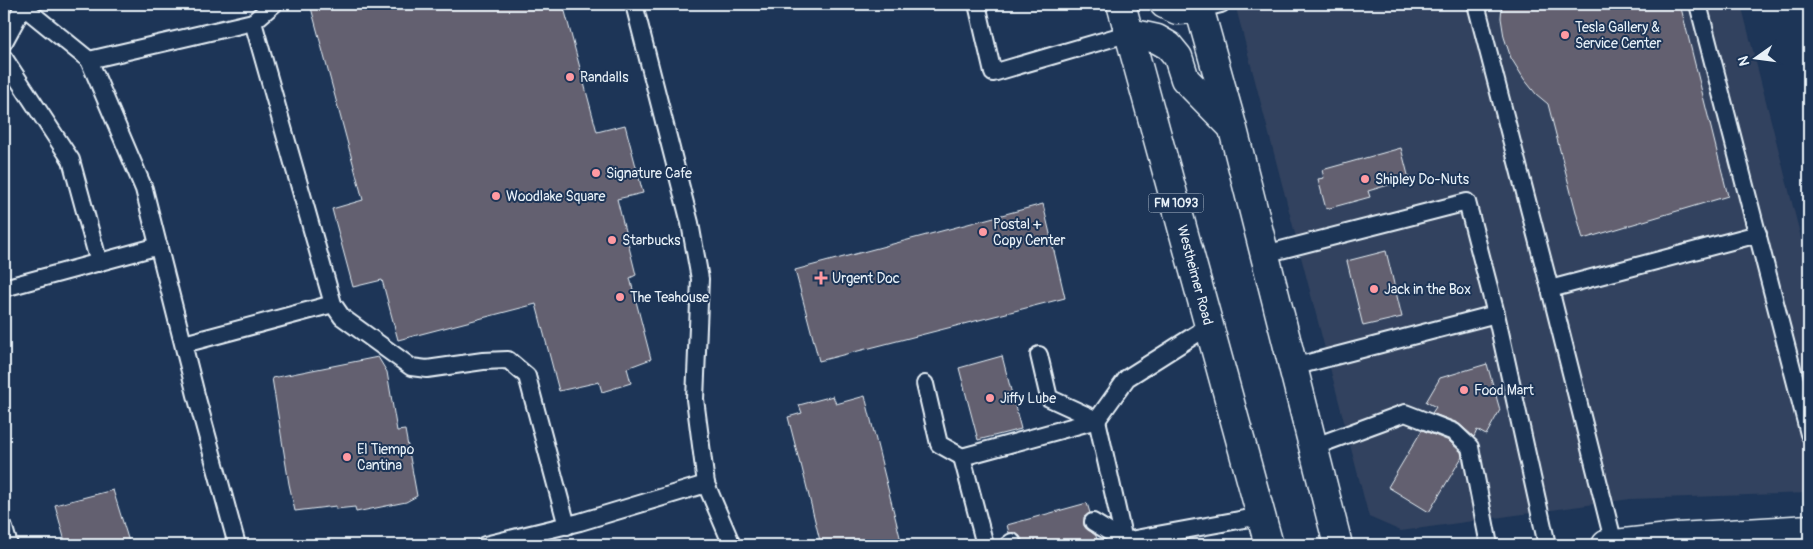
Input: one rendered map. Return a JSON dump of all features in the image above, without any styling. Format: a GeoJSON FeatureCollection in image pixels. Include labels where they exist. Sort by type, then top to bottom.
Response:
{"type":"FeatureCollection","features":[{"type":"Feature","properties":{"kind":"main road","name":"Westheimer Road"},"geometry":{"type":"LineString","coordinates":[[1121,4],[1269,545]]}},
{"type":"Feature","properties":{"kind":"main road"},"geometry":{"type":"LineString","coordinates":[[1164,4],[1177,10],[1207,6],[1233,129],[1338,545]]}},
{"type":"Feature","properties":{"kind":"main road"},"geometry":{"type":"LineString","coordinates":[[1130,34],[1157,39],[1169,46],[1178,57],[1185,79],[1233,129]]}},
{"type":"Feature","properties":{"kind":"main road"},"geometry":{"type":"LineString","coordinates":[[1610,545],[1678,537],[1809,529]]}},
{"type":"Feature","properties":{"kind":"lane"},"geometry":{"type":"LineString","coordinates":[[89,60],[253,22],[274,4]]}},
{"type":"Feature","properties":{"kind":"lane"},"geometry":{"type":"LineString","coordinates":[[634,4],[690,223],[700,279],[696,399],[706,484],[732,545]]}},
{"type":"Feature","properties":{"kind":"lane"},"geometry":{"type":"LineString","coordinates":[[977,4],[993,72],[1130,34]]}},
{"type":"Feature","properties":{"kind":"lane"},"geometry":{"type":"LineString","coordinates":[[1476,4],[1550,289],[1610,545]]}},
{"type":"Feature","properties":{"kind":"lane"},"geometry":{"type":"LineString","coordinates":[[1698,4],[1809,434]]}},
{"type":"Feature","properties":{"kind":"lane"},"geometry":{"type":"LineString","coordinates":[[4,42],[22,5],[89,60],[144,189],[237,545]]}},
{"type":"Feature","properties":{"kind":"lane"},"geometry":{"type":"LineString","coordinates":[[253,22],[333,304],[342,317],[411,366],[427,369],[483,361],[508,360],[528,376],[567,526]]}},
{"type":"Feature","properties":{"kind":"lane"},"geometry":{"type":"LineString","coordinates":[[4,58],[71,160],[99,262]]}},
{"type":"Feature","properties":{"kind":"lane"},"geometry":{"type":"LineString","coordinates":[[1264,254],[1467,202],[1496,314],[1547,545]]}},
{"type":"Feature","properties":{"kind":"lane"},"geometry":{"type":"LineString","coordinates":[[1550,289],[1758,234]]}},
{"type":"Feature","properties":{"kind":"lane"},"geometry":{"type":"LineString","coordinates":[[4,288],[159,246]]}},
{"type":"Feature","properties":{"kind":"lane"},"geometry":{"type":"LineString","coordinates":[[184,344],[333,304]]}},
{"type":"Feature","properties":{"kind":"lane"},"geometry":{"type":"LineString","coordinates":[[1293,367],[1496,314]]}},
{"type":"Feature","properties":{"kind":"lane"},"geometry":{"type":"LineString","coordinates":[[962,458],[1097,420],[1127,378],[1209,326]]}},
{"type":"Feature","properties":{"kind":"lane"},"geometry":{"type":"LineString","coordinates":[[1039,355],[1049,398],[1097,420]]}},
{"type":"Feature","properties":{"kind":"lane"},"geometry":{"type":"LineString","coordinates":[[925,384],[939,444],[962,458],[984,545]]}},
{"type":"Feature","properties":{"kind":"lane"},"geometry":{"type":"LineString","coordinates":[[1313,447],[1405,414],[1454,432],[1470,447],[1490,545]]}},
{"type":"Feature","properties":{"kind":"lane"},"geometry":{"type":"LineString","coordinates":[[1097,420],[1122,544]]}},
{"type":"Feature","properties":{"kind":"lane"},"geometry":{"type":"LineString","coordinates":[[485,545],[567,526],[706,484]]}},
{"type":"Feature","properties":{"kind":"lane"},"geometry":{"type":"LineString","coordinates":[[1093,522],[1122,544],[1261,516]]}},
{"type":"Feature","properties":{"kind":"lane"},"geometry":{"type":"LineString","coordinates":[[4,528],[8,545]]}},
{"type":"Feature","properties":{"kind":"shaded area"},"geometry":{"type":"Polygon","coordinates":[[[1235,4],[1741,4],[1809,269],[1809,493],[1630,499],[1401,531],[1369,517],[1235,4]]]}},
{"type":"Feature","properties":{"kind":"building","name":"Woodlake Square"},"geometry":{"type":"Polygon","coordinates":[[[310,4],[563,4],[597,132],[625,125],[643,193],[617,199],[636,275],[630,278],[651,359],[627,368],[631,383],[602,392],[599,382],[559,391],[536,304],[398,340],[382,280],[353,287],[332,209],[363,200],[310,4]]]}},
{"type":"Feature","properties":{"kind":"building"},"geometry":{"type":"Polygon","coordinates":[[[1502,4],[1680,4],[1728,196],[1583,239],[1548,104],[1536,94],[1511,58],[1504,37],[1501,18],[1502,4]]]}},
{"type":"Feature","properties":{"kind":"building","name":"Shipley Do-Nuts"},"geometry":{"type":"Polygon","coordinates":[[[1401,148],[1409,179],[1368,191],[1370,197],[1326,209],[1318,179],[1324,178],[1322,170],[1401,148]]]}},
{"type":"Feature","properties":{"kind":"building"},"geometry":{"type":"Polygon","coordinates":[[[1043,204],[1065,298],[819,361],[795,270],[1043,204]]]}},
{"type":"Feature","properties":{"kind":"building","name":"Jack in the Box"},"geometry":{"type":"Polygon","coordinates":[[[1386,251],[1402,317],[1363,326],[1347,261],[1386,251]]]}},
{"type":"Feature","properties":{"kind":"building","name":"Jiffy Lube"},"geometry":{"type":"Polygon","coordinates":[[[1002,356],[1021,429],[978,440],[959,368],[1002,356]]]}},
{"type":"Feature","properties":{"kind":"building","name":"El Tiempo Cantina"},"geometry":{"type":"Polygon","coordinates":[[[378,357],[387,372],[397,431],[405,430],[417,496],[406,502],[356,512],[355,507],[336,509],[336,506],[295,511],[272,378],[378,357]]]}},
{"type":"Feature","properties":{"kind":"building","name":"Food Mart"},"geometry":{"type":"Polygon","coordinates":[[[1487,364],[1500,410],[1486,435],[1477,430],[1474,437],[1458,423],[1432,413],[1436,407],[1426,402],[1440,378],[1487,364]]]}},
{"type":"Feature","properties":{"kind":"building"},"geometry":{"type":"Polygon","coordinates":[[[833,396],[836,404],[865,396],[902,545],[821,545],[788,417],[802,413],[799,405],[833,396]]]}},
{"type":"Feature","properties":{"kind":"building"},"geometry":{"type":"Polygon","coordinates":[[[1422,430],[1449,441],[1461,452],[1462,457],[1429,512],[1388,487],[1422,430]]]}},
{"type":"Feature","properties":{"kind":"building"},"geometry":{"type":"Polygon","coordinates":[[[113,490],[130,545],[66,545],[55,505],[113,490]]]}},
{"type":"Feature","properties":{"kind":"building"},"geometry":{"type":"Polygon","coordinates":[[[1087,503],[1090,513],[1084,517],[1084,526],[1096,536],[1099,545],[1021,545],[1022,540],[1020,536],[1015,533],[1009,533],[1007,525],[1087,503]]]}},
{"type":"Feature","properties":{"kind":"place","name":"Tesla Gallery & Service Center"},"geometry":{"type":"Point","coordinates":[1565,35]}},
{"type":"Feature","properties":{"kind":"place","name":"Randalls"},"geometry":{"type":"Point","coordinates":[570,77]}},
{"type":"Feature","properties":{"kind":"place","name":"Signature Cafe"},"geometry":{"type":"Point","coordinates":[596,173]}},
{"type":"Feature","properties":{"kind":"place","name":"Shipley Do-Nuts"},"geometry":{"type":"Point","coordinates":[1365,179]}},
{"type":"Feature","properties":{"kind":"place","name":"Woodlake Square"},"geometry":{"type":"Point","coordinates":[496,196]}},
{"type":"Feature","properties":{"kind":"place","name":"Postal + Copy Center"},"geometry":{"type":"Point","coordinates":[983,232]}},
{"type":"Feature","properties":{"kind":"place","name":"Starbucks"},"geometry":{"type":"Point","coordinates":[612,240]}},
{"type":"Feature","properties":{"kind":"place","name":"Urgent Doc"},"geometry":{"type":"Point","coordinates":[821,278]}},
{"type":"Feature","properties":{"kind":"place","name":"Jack in the Box"},"geometry":{"type":"Point","coordinates":[1374,289]}},
{"type":"Feature","properties":{"kind":"place","name":"The Teahouse"},"geometry":{"type":"Point","coordinates":[620,297]}},
{"type":"Feature","properties":{"kind":"place","name":"Food Mart"},"geometry":{"type":"Point","coordinates":[1464,390]}},
{"type":"Feature","properties":{"kind":"place","name":"Jiffy Lube"},"geometry":{"type":"Point","coordinates":[990,398]}},
{"type":"Feature","properties":{"kind":"place","name":"El Tiempo Cantina"},"geometry":{"type":"Point","coordinates":[347,457]}}]}
